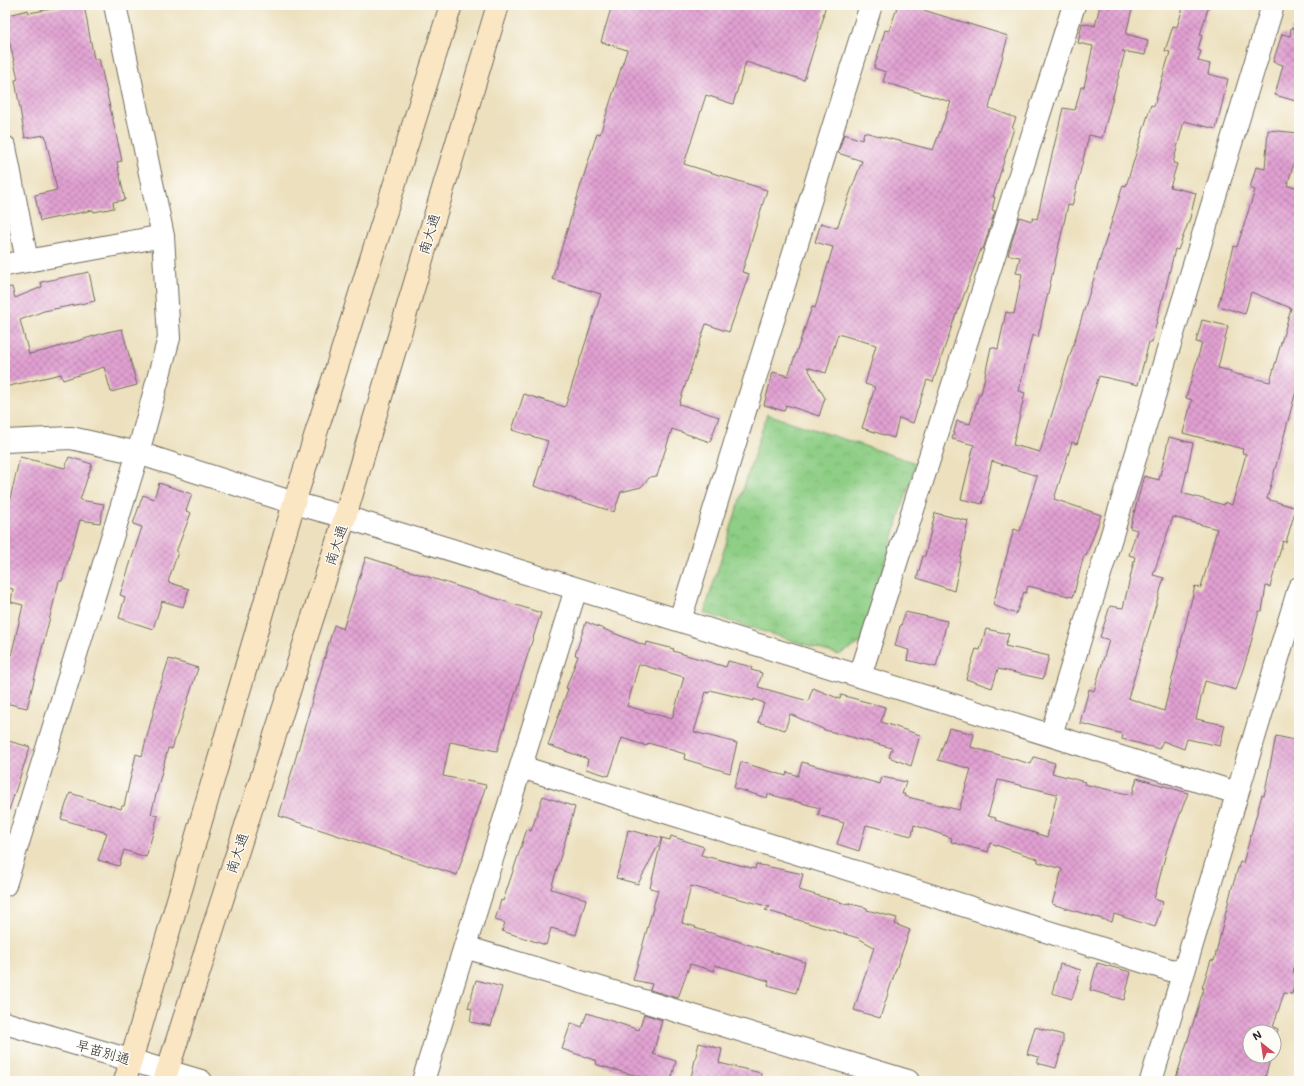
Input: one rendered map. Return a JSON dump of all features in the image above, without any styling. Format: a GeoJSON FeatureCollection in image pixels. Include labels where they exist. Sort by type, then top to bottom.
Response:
{"type":"FeatureCollection","features":[{"type":"Feature","properties":{"kind":"main road"},"geometry":{"type":"LineString","coordinates":[[125,1081],[294,503],[451,5]]}},
{"type":"Feature","properties":{"kind":"main road","name":"南大通"},"geometry":{"type":"LineString","coordinates":[[166,1076],[345,517],[498,5]]}},
{"type":"Feature","properties":{"kind":"street"},"geometry":{"type":"LineString","coordinates":[[5,885],[13,828],[138,453],[169,338],[163,236],[115,5]]}},
{"type":"Feature","properties":{"kind":"street"},"geometry":{"type":"LineString","coordinates":[[680,620],[871,5]]}},
{"type":"Feature","properties":{"kind":"street"},"geometry":{"type":"LineString","coordinates":[[860,676],[1074,5]]}},
{"type":"Feature","properties":{"kind":"street"},"geometry":{"type":"LineString","coordinates":[[1051,735],[1273,5]]}},
{"type":"Feature","properties":{"kind":"street"},"geometry":{"type":"LineString","coordinates":[[5,147],[27,261]]}},
{"type":"Feature","properties":{"kind":"street"},"geometry":{"type":"LineString","coordinates":[[5,265],[163,236]]}},
{"type":"Feature","properties":{"kind":"street"},"geometry":{"type":"LineString","coordinates":[[5,441],[71,438],[138,453],[294,503],[345,517],[576,588],[1237,793]]}},
{"type":"Feature","properties":{"kind":"street"},"geometry":{"type":"LineString","coordinates":[[423,1081],[576,588]]}},
{"type":"Feature","properties":{"kind":"street"},"geometry":{"type":"LineString","coordinates":[[1151,1081],[1299,588]]}},
{"type":"Feature","properties":{"kind":"street"},"geometry":{"type":"LineString","coordinates":[[520,767],[1183,974]]}},
{"type":"Feature","properties":{"kind":"street"},"geometry":{"type":"LineString","coordinates":[[465,947],[908,1081]]}},
{"type":"Feature","properties":{"kind":"street","name":"早苗別通"},"geometry":{"type":"LineString","coordinates":[[5,1023],[132,1060],[166,1076],[201,1081]]}},
{"type":"Feature","properties":{"kind":"green space"},"geometry":{"type":"Polygon","coordinates":[[[767,414],[916,463],[860,643],[839,655],[704,613],[767,414]]]}},
{"type":"Feature","properties":{"kind":"building"},"geometry":{"type":"Polygon","coordinates":[[[75,5],[84,5],[94,59],[99,58],[122,161],[117,162],[125,200],[113,202],[114,208],[94,212],[93,210],[40,221],[35,195],[57,190],[45,135],[25,138],[15,80],[18,79],[5,22],[5,16],[28,10],[29,13],[75,5]]]}},
{"type":"Feature","properties":{"kind":"building"},"geometry":{"type":"Polygon","coordinates":[[[612,5],[826,5],[804,80],[746,62],[733,104],[706,95],[684,164],[767,190],[742,272],[749,274],[729,332],[706,324],[679,404],[719,417],[710,442],[672,429],[657,476],[650,477],[641,487],[621,492],[614,512],[534,486],[548,441],[512,430],[524,394],[565,407],[601,294],[552,279],[597,133],[600,134],[627,50],[601,42],[612,5]]]}},
{"type":"Feature","properties":{"kind":"building"},"geometry":{"type":"Polygon","coordinates":[[[898,5],[907,5],[1008,36],[989,108],[1016,118],[993,197],[995,197],[992,210],[995,211],[983,249],[981,249],[956,314],[933,382],[927,380],[913,423],[899,418],[894,438],[862,428],[875,387],[865,384],[876,345],[838,334],[826,373],[807,367],[825,398],[819,416],[786,405],[784,411],[764,405],[773,372],[788,376],[812,307],[815,308],[833,247],[815,242],[821,223],[837,228],[862,161],[838,153],[844,134],[862,140],[864,132],[933,150],[951,102],[883,82],[886,72],[874,68],[885,30],[889,31],[898,5]]]}},
{"type":"Feature","properties":{"kind":"building"},"geometry":{"type":"Polygon","coordinates":[[[1100,5],[1113,5],[1132,9],[1126,34],[1148,40],[1145,55],[1122,51],[1125,52],[1102,138],[1089,135],[1072,206],[1068,205],[1038,337],[1032,335],[1019,391],[1025,393],[1013,445],[1040,452],[1123,185],[1126,186],[1151,105],[1154,106],[1170,52],[1165,51],[1173,26],[1177,27],[1184,5],[1209,5],[1200,35],[1202,35],[1198,50],[1201,51],[1198,61],[1210,64],[1208,74],[1228,79],[1216,129],[1184,121],[1173,163],[1177,164],[1170,187],[1196,193],[1190,218],[1178,250],[1175,249],[1152,342],[1149,342],[1138,385],[1099,376],[1077,444],[1072,442],[1054,499],[1101,515],[1086,556],[1084,555],[1073,597],[1028,586],[1026,593],[1024,592],[1016,614],[993,605],[1014,529],[1020,531],[1037,476],[992,461],[982,504],[961,499],[974,445],[952,439],[957,421],[970,424],[979,394],[981,394],[991,347],[998,349],[1006,312],[1014,314],[1022,274],[1016,273],[1020,257],[1008,255],[1019,217],[1032,221],[1033,218],[1037,219],[1063,108],[1075,110],[1081,87],[1084,87],[1093,46],[1078,43],[1082,23],[1095,26],[1100,5]]]}},
{"type":"Feature","properties":{"kind":"building"},"geometry":{"type":"Polygon","coordinates":[[[1291,28],[1299,29],[1299,102],[1275,95],[1283,65],[1273,62],[1282,34],[1290,36],[1291,28]]]}},
{"type":"Feature","properties":{"kind":"building"},"geometry":{"type":"Polygon","coordinates":[[[1268,130],[1299,133],[1299,146],[1287,186],[1299,187],[1299,380],[1267,499],[1296,508],[1286,542],[1283,541],[1270,587],[1266,586],[1262,611],[1259,611],[1248,654],[1236,690],[1205,681],[1196,719],[1225,725],[1220,746],[1187,739],[1184,749],[1163,741],[1159,749],[1122,739],[1123,734],[1080,723],[1089,689],[1094,691],[1109,640],[1100,637],[1110,606],[1123,608],[1135,557],[1129,555],[1137,530],[1130,528],[1144,476],[1159,480],[1169,437],[1193,443],[1182,493],[1224,505],[1225,502],[1232,505],[1246,454],[1242,453],[1243,449],[1183,433],[1192,400],[1186,398],[1202,343],[1196,342],[1202,320],[1228,326],[1218,368],[1231,371],[1231,373],[1270,382],[1291,308],[1251,292],[1245,314],[1218,306],[1234,246],[1237,247],[1255,190],[1250,188],[1256,167],[1265,169],[1268,130]],[[1173,517],[1153,575],[1164,578],[1128,698],[1164,711],[1195,586],[1201,588],[1217,529],[1173,517]]]}},
{"type":"Feature","properties":{"kind":"building"},"geometry":{"type":"Polygon","coordinates":[[[89,272],[95,301],[44,311],[20,320],[29,354],[122,329],[137,385],[111,392],[104,367],[63,380],[61,374],[5,387],[5,288],[12,287],[15,298],[42,287],[41,282],[89,272]]]}},
{"type":"Feature","properties":{"kind":"building"},"geometry":{"type":"Polygon","coordinates":[[[20,457],[65,468],[69,457],[92,464],[80,500],[104,504],[100,523],[80,520],[62,581],[59,581],[27,708],[5,703],[5,664],[9,665],[23,605],[11,602],[13,589],[5,587],[5,506],[8,507],[20,457]]]}},
{"type":"Feature","properties":{"kind":"building"},"geometry":{"type":"Polygon","coordinates":[[[159,483],[192,494],[186,511],[191,513],[176,552],[178,552],[168,582],[189,589],[183,607],[162,601],[153,629],[119,618],[125,597],[120,595],[142,527],[133,524],[143,495],[154,499],[159,483]]]}},
{"type":"Feature","properties":{"kind":"building"},"geometry":{"type":"Polygon","coordinates":[[[935,513],[968,521],[954,591],[917,578],[923,556],[925,556],[935,513]]]}},
{"type":"Feature","properties":{"kind":"building"},"geometry":{"type":"Polygon","coordinates":[[[366,557],[541,613],[497,751],[450,742],[443,776],[486,785],[457,875],[279,816],[334,625],[343,629],[366,557]]]}},
{"type":"Feature","properties":{"kind":"building"},"geometry":{"type":"Polygon","coordinates":[[[905,612],[947,621],[936,667],[907,660],[909,650],[895,646],[905,612]]]}},
{"type":"Feature","properties":{"kind":"building"},"geometry":{"type":"Polygon","coordinates":[[[586,622],[646,646],[647,642],[674,649],[673,651],[726,667],[728,661],[752,667],[751,670],[762,673],[758,687],[808,701],[813,688],[840,699],[841,695],[885,707],[881,722],[920,735],[911,766],[889,757],[892,748],[825,730],[790,714],[785,730],[758,722],[764,703],[754,699],[754,701],[710,690],[709,693],[706,692],[694,732],[737,743],[730,773],[684,759],[685,754],[648,743],[647,746],[622,738],[609,776],[586,769],[588,759],[548,745],[578,656],[575,655],[586,622]],[[639,664],[627,706],[672,719],[684,677],[639,664]]]}},
{"type":"Feature","properties":{"kind":"building"},"geometry":{"type":"Polygon","coordinates":[[[986,629],[1009,634],[1005,646],[1049,656],[1043,679],[998,669],[992,688],[966,679],[976,649],[980,650],[986,629]]]}},
{"type":"Feature","properties":{"kind":"building"},"geometry":{"type":"Polygon","coordinates":[[[169,659],[198,668],[172,749],[168,748],[151,814],[158,816],[146,857],[124,850],[119,866],[98,860],[107,833],[61,819],[70,793],[121,809],[122,806],[124,806],[136,754],[142,756],[156,698],[169,659]]]}},
{"type":"Feature","properties":{"kind":"building"},"geometry":{"type":"Polygon","coordinates":[[[949,728],[974,734],[971,747],[1031,764],[1034,757],[1055,763],[1052,773],[1085,782],[1084,784],[1132,795],[1137,778],[1188,793],[1167,849],[1154,899],[1163,902],[1155,927],[1114,914],[1112,922],[1052,904],[1062,869],[1038,862],[1038,859],[990,843],[988,852],[951,842],[952,838],[914,825],[912,836],[866,825],[859,851],[837,844],[844,823],[818,815],[820,808],[768,794],[767,798],[734,788],[741,762],[786,776],[787,772],[798,776],[802,762],[880,784],[882,777],[906,782],[902,794],[905,794],[904,796],[959,810],[971,769],[938,760],[949,728]],[[998,780],[988,816],[996,818],[995,820],[1047,837],[1057,794],[998,780]]]}},
{"type":"Feature","properties":{"kind":"building"},"geometry":{"type":"Polygon","coordinates":[[[1276,736],[1299,741],[1299,950],[1293,972],[1297,974],[1292,994],[1284,993],[1274,1024],[1242,1024],[1242,1064],[1269,1064],[1264,1081],[1175,1081],[1204,988],[1202,988],[1211,960],[1214,961],[1231,891],[1240,862],[1243,863],[1262,795],[1264,796],[1276,736]]]}},
{"type":"Feature","properties":{"kind":"building"},"geometry":{"type":"Polygon","coordinates":[[[5,740],[30,747],[9,810],[5,810],[5,740]]]}},
{"type":"Feature","properties":{"kind":"building"},"geometry":{"type":"Polygon","coordinates":[[[543,796],[575,807],[551,889],[586,899],[576,935],[551,928],[546,945],[502,931],[505,923],[495,920],[501,900],[503,901],[527,829],[531,831],[543,796]]]}},
{"type":"Feature","properties":{"kind":"building"},"geometry":{"type":"Polygon","coordinates":[[[628,830],[662,838],[638,884],[616,878],[628,830]]]}},
{"type":"Feature","properties":{"kind":"building"},"geometry":{"type":"Polygon","coordinates":[[[671,836],[704,847],[701,855],[755,869],[756,864],[803,874],[799,890],[846,904],[867,908],[867,910],[897,918],[895,924],[910,930],[880,1018],[854,1010],[874,947],[858,938],[765,910],[770,907],[691,886],[682,923],[805,962],[796,993],[768,985],[769,981],[715,965],[714,971],[690,964],[678,998],[650,990],[652,984],[633,980],[658,890],[650,888],[662,838],[670,840],[671,836]]]}},
{"type":"Feature","properties":{"kind":"building"},"geometry":{"type":"Polygon","coordinates":[[[1097,963],[1131,972],[1124,1000],[1090,990],[1097,963]]]}},
{"type":"Feature","properties":{"kind":"building"},"geometry":{"type":"Polygon","coordinates":[[[1060,964],[1081,970],[1072,999],[1052,993],[1060,964]]]}},
{"type":"Feature","properties":{"kind":"building"},"geometry":{"type":"Polygon","coordinates":[[[476,980],[502,987],[491,1026],[470,1022],[472,1009],[468,1008],[476,980]]]}},
{"type":"Feature","properties":{"kind":"building"},"geometry":{"type":"Polygon","coordinates":[[[587,1013],[639,1030],[644,1014],[662,1020],[653,1054],[676,1061],[671,1081],[640,1081],[641,1077],[601,1066],[596,1064],[597,1061],[562,1049],[571,1023],[582,1027],[587,1013]]]}},
{"type":"Feature","properties":{"kind":"building"},"geometry":{"type":"Polygon","coordinates":[[[1035,1027],[1063,1035],[1063,1043],[1056,1068],[1037,1063],[1039,1057],[1027,1054],[1035,1027]]]}},
{"type":"Feature","properties":{"kind":"building"},"geometry":{"type":"Polygon","coordinates":[[[699,1043],[722,1049],[719,1063],[761,1073],[760,1081],[709,1081],[691,1077],[699,1043]]]}}]}
